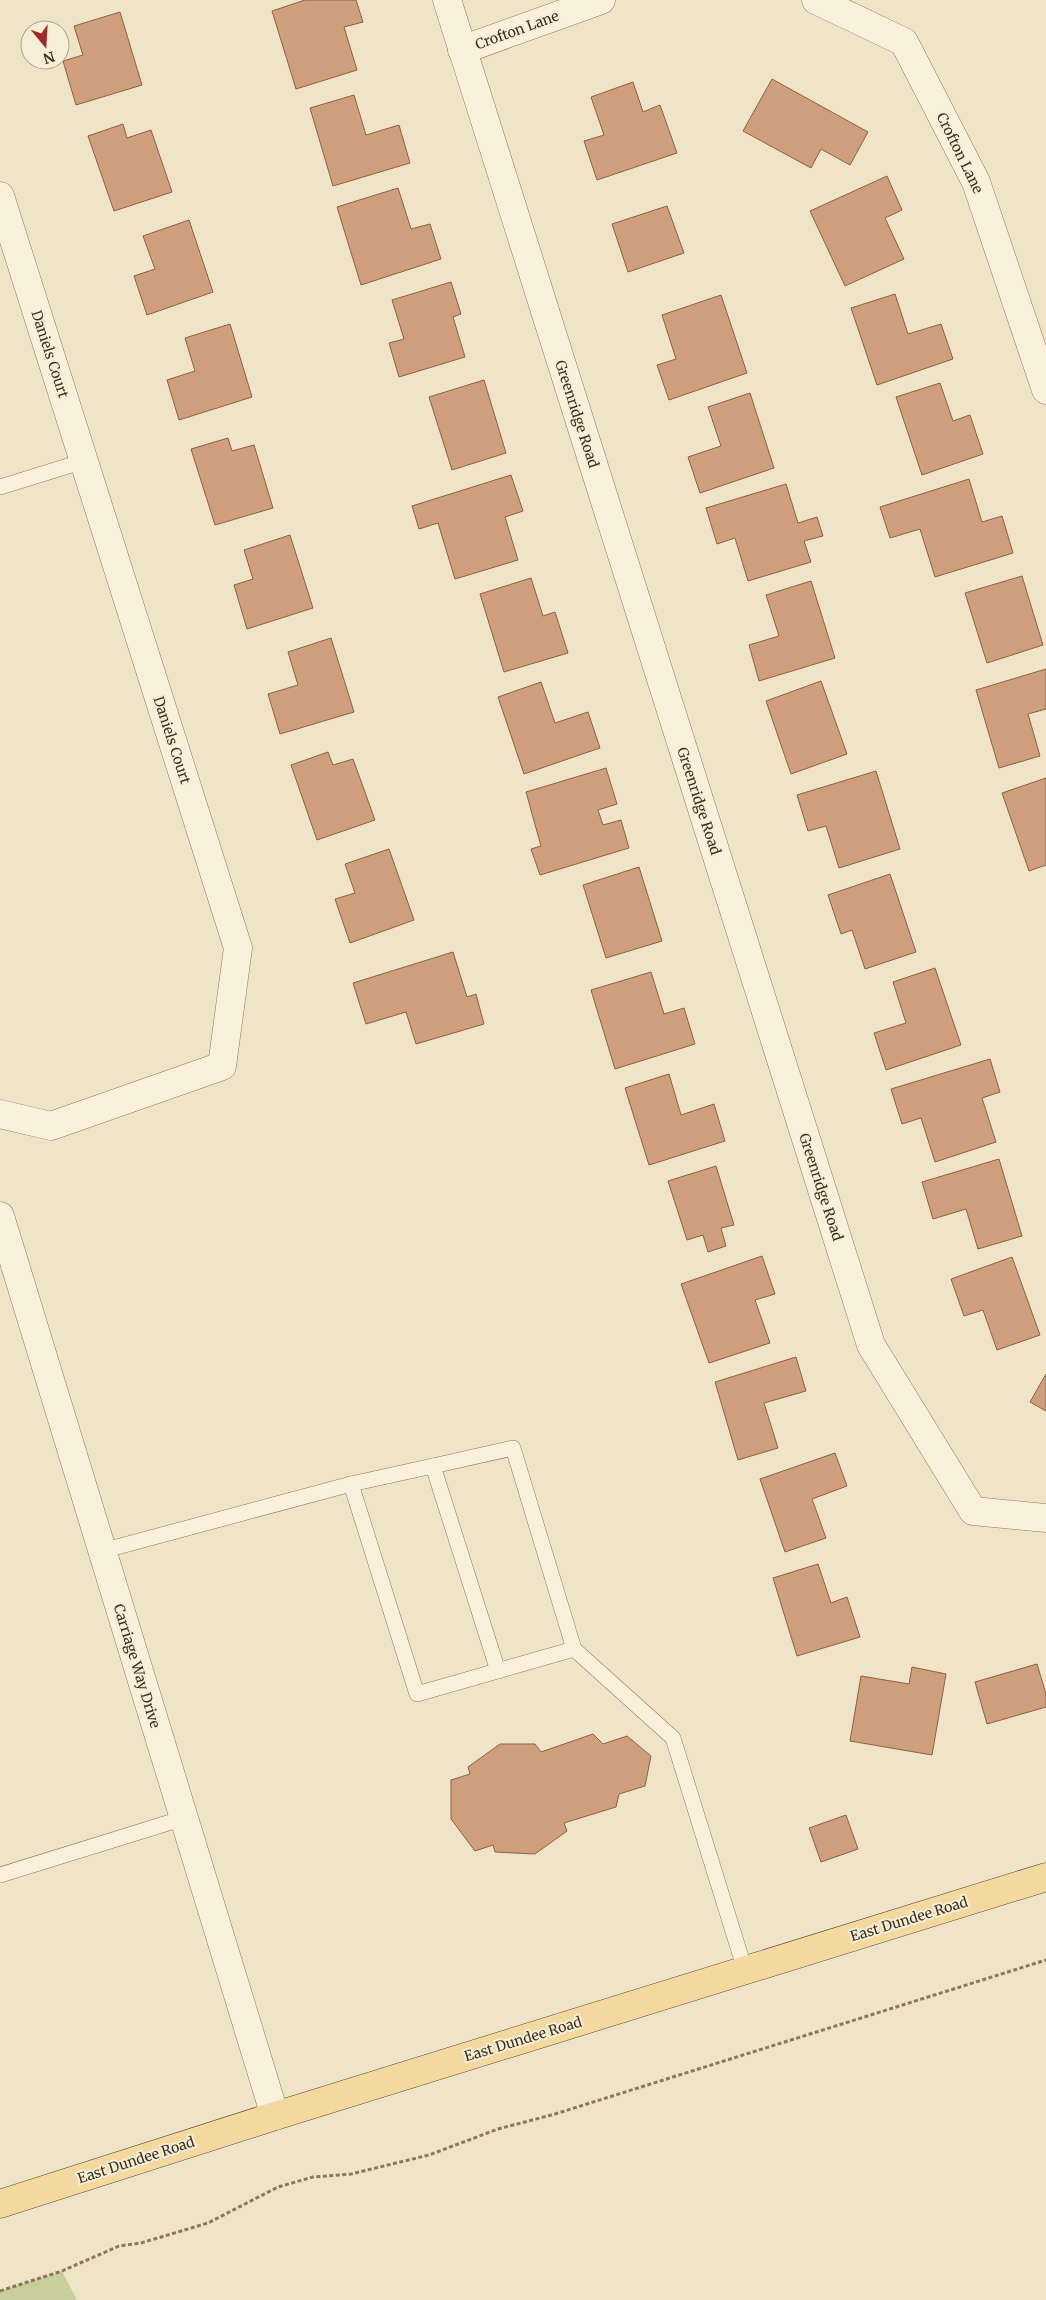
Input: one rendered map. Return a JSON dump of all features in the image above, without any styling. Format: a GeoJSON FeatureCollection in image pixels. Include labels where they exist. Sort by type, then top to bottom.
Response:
{"type":"FeatureCollection","features":[{"type":"Feature","properties":{"kind":"main road","name":"East Dundee Road"},"geometry":{"type":"LineString","coordinates":[[0,2204],[275,2116],[1046,1877]]}},
{"type":"Feature","properties":{"kind":"street","name":"Greenridge Road"},"geometry":{"type":"LineString","coordinates":[[447,0],[871,1345],[973,1511],[1046,1518]]}},
{"type":"Feature","properties":{"kind":"street","name":"Crofton Lane"},"geometry":{"type":"LineString","coordinates":[[462,50],[601,0]]}},
{"type":"Feature","properties":{"kind":"street","name":"Crofton Lane"},"geometry":{"type":"LineString","coordinates":[[816,0],[904,42],[976,182],[1046,390]]}},
{"type":"Feature","properties":{"kind":"street","name":"Daniels Court"},"geometry":{"type":"LineString","coordinates":[[0,196],[238,948],[222,1066],[51,1126],[0,1114]]}},
{"type":"Feature","properties":{"kind":"street","name":"Carriage Way Drive"},"geometry":{"type":"LineString","coordinates":[[0,1216],[275,2116]]}},
{"type":"Feature","properties":{"kind":"lane"},"geometry":{"type":"LineString","coordinates":[[0,487],[84,461]]}},
{"type":"Feature","properties":{"kind":"lane"},"geometry":{"type":"LineString","coordinates":[[102,1551],[351,1484],[513,1448],[574,1649],[673,1738],[745,1970]]}},
{"type":"Feature","properties":{"kind":"lane"},"geometry":{"type":"LineString","coordinates":[[433,1466],[498,1671]]}},
{"type":"Feature","properties":{"kind":"lane"},"geometry":{"type":"LineString","coordinates":[[351,1484],[418,1694],[574,1649]]}},
{"type":"Feature","properties":{"kind":"lane"},"geometry":{"type":"LineString","coordinates":[[0,1875],[184,1818]]}},
{"type":"Feature","properties":{"kind":"path"},"geometry":{"type":"LineString","coordinates":[[0,2291],[62,2272],[119,2246],[141,2244],[208,2223],[278,2187],[313,2177],[351,2174],[430,2154],[525,2120],[555,2114],[1046,1960]]}},
{"type":"Feature","properties":{"kind":"green space"},"geometry":{"type":"Polygon","coordinates":[[[62,2271],[77,2300],[0,2300],[0,2291],[62,2271]]]}},
{"type":"Feature","properties":{"kind":"building"},"geometry":{"type":"Polygon","coordinates":[[[305,0],[356,0],[363,22],[344,27],[357,70],[296,89],[272,11],[305,0]]]}},
{"type":"Feature","properties":{"kind":"building"},"geometry":{"type":"Polygon","coordinates":[[[120,12],[142,85],[76,105],[66,70],[70,70],[70,59],[83,55],[74,26],[120,12]]]}},
{"type":"Feature","properties":{"kind":"building"},"geometry":{"type":"Polygon","coordinates":[[[772,79],[868,132],[850,165],[821,149],[811,168],[743,131],[772,79]]]}},
{"type":"Feature","properties":{"kind":"building"},"geometry":{"type":"Polygon","coordinates":[[[633,82],[643,112],[660,105],[677,153],[597,180],[584,141],[604,135],[591,97],[633,82]]]}},
{"type":"Feature","properties":{"kind":"building"},"geometry":{"type":"Polygon","coordinates":[[[354,95],[366,135],[399,125],[410,163],[333,186],[310,108],[354,95]]]}},
{"type":"Feature","properties":{"kind":"building"},"geometry":{"type":"Polygon","coordinates":[[[123,124],[127,138],[151,130],[172,192],[114,211],[88,136],[123,124]]]}},
{"type":"Feature","properties":{"kind":"building"},"geometry":{"type":"Polygon","coordinates":[[[887,176],[902,210],[885,218],[904,259],[845,286],[810,211],[887,176]]]}},
{"type":"Feature","properties":{"kind":"building"},"geometry":{"type":"Polygon","coordinates":[[[398,188],[411,229],[430,224],[441,259],[361,285],[337,207],[398,188]]]}},
{"type":"Feature","properties":{"kind":"building"},"geometry":{"type":"Polygon","coordinates":[[[667,206],[684,253],[628,272],[612,224],[667,206]]]}},
{"type":"Feature","properties":{"kind":"building"},"geometry":{"type":"Polygon","coordinates":[[[189,220],[213,292],[147,315],[134,276],[155,269],[143,236],[189,220]]]}},
{"type":"Feature","properties":{"kind":"building"},"geometry":{"type":"Polygon","coordinates":[[[451,282],[461,314],[453,317],[465,357],[399,377],[389,343],[404,339],[392,300],[451,282]]]}},
{"type":"Feature","properties":{"kind":"building"},"geometry":{"type":"Polygon","coordinates":[[[895,294],[908,334],[941,324],[953,359],[877,385],[851,308],[895,294]]]}},
{"type":"Feature","properties":{"kind":"building"},"geometry":{"type":"Polygon","coordinates":[[[721,295],[747,373],[669,400],[657,365],[676,359],[662,315],[721,295]]]}},
{"type":"Feature","properties":{"kind":"building"},"geometry":{"type":"Polygon","coordinates":[[[230,324],[252,397],[179,420],[167,380],[195,371],[185,338],[230,324]]]}},
{"type":"Feature","properties":{"kind":"building"},"geometry":{"type":"Polygon","coordinates":[[[484,380],[506,453],[452,470],[429,397],[484,380]]]}},
{"type":"Feature","properties":{"kind":"building"},"geometry":{"type":"Polygon","coordinates":[[[940,383],[953,421],[970,415],[983,454],[922,475],[896,397],[940,383]]]}},
{"type":"Feature","properties":{"kind":"building"},"geometry":{"type":"Polygon","coordinates":[[[750,393],[774,468],[700,493],[688,457],[721,446],[708,407],[750,393]]]}},
{"type":"Feature","properties":{"kind":"building"},"geometry":{"type":"Polygon","coordinates":[[[228,438],[232,451],[254,445],[273,508],[215,525],[191,449],[228,438]]]}},
{"type":"Feature","properties":{"kind":"building"},"geometry":{"type":"Polygon","coordinates":[[[511,475],[523,511],[505,517],[518,560],[455,579],[438,523],[419,529],[412,506],[511,475]]]}},
{"type":"Feature","properties":{"kind":"building"},"geometry":{"type":"Polygon","coordinates":[[[969,479],[982,522],[1002,516],[1013,553],[935,577],[920,529],[890,538],[880,507],[969,479]]]}},
{"type":"Feature","properties":{"kind":"building"},"geometry":{"type":"Polygon","coordinates":[[[786,484],[798,523],[817,517],[823,536],[804,541],[811,562],[748,581],[735,538],[717,544],[706,508],[786,484]]]}},
{"type":"Feature","properties":{"kind":"building"},"geometry":{"type":"Polygon","coordinates":[[[290,535],[313,608],[247,629],[234,585],[253,579],[244,550],[290,535]]]}},
{"type":"Feature","properties":{"kind":"building"},"geometry":{"type":"Polygon","coordinates":[[[1022,576],[1043,645],[987,663],[965,593],[1022,576]]]}},
{"type":"Feature","properties":{"kind":"building"},"geometry":{"type":"Polygon","coordinates":[[[531,578],[543,616],[555,612],[568,653],[504,672],[480,594],[531,578]]]}},
{"type":"Feature","properties":{"kind":"building"},"geometry":{"type":"Polygon","coordinates":[[[811,581],[835,658],[759,681],[749,645],[779,636],[766,595],[811,581]]]}},
{"type":"Feature","properties":{"kind":"building"},"geometry":{"type":"Polygon","coordinates":[[[331,638],[354,712],[280,734],[268,694],[298,685],[288,652],[331,638]]]}},
{"type":"Feature","properties":{"kind":"building"},"geometry":{"type":"Polygon","coordinates":[[[1046,669],[1046,709],[1028,714],[1040,756],[999,768],[976,690],[1046,669]]]}},
{"type":"Feature","properties":{"kind":"building"},"geometry":{"type":"Polygon","coordinates":[[[821,681],[847,754],[791,774],[766,701],[821,681]]]}},
{"type":"Feature","properties":{"kind":"building"},"geometry":{"type":"Polygon","coordinates":[[[541,682],[555,723],[588,712],[600,748],[524,774],[498,697],[541,682]]]}},
{"type":"Feature","properties":{"kind":"building"},"geometry":{"type":"Polygon","coordinates":[[[328,752],[333,765],[353,759],[375,820],[317,840],[291,765],[328,752]]]}},
{"type":"Feature","properties":{"kind":"building"},"geometry":{"type":"Polygon","coordinates":[[[606,768],[617,804],[598,810],[603,825],[621,820],[629,848],[540,875],[531,849],[541,846],[526,792],[606,768]]]}},
{"type":"Feature","properties":{"kind":"building"},"geometry":{"type":"Polygon","coordinates":[[[876,771],[900,849],[839,868],[826,826],[808,831],[797,795],[876,771]]]}},
{"type":"Feature","properties":{"kind":"building"},"geometry":{"type":"Polygon","coordinates":[[[1046,778],[1046,865],[1029,871],[1002,793],[1046,778]]]}},
{"type":"Feature","properties":{"kind":"building"},"geometry":{"type":"Polygon","coordinates":[[[389,849],[414,920],[350,943],[335,899],[355,893],[345,864],[389,849]]]}},
{"type":"Feature","properties":{"kind":"building"},"geometry":{"type":"Polygon","coordinates":[[[639,867],[662,941],[606,958],[583,885],[639,867]]]}},
{"type":"Feature","properties":{"kind":"building"},"geometry":{"type":"Polygon","coordinates":[[[890,874],[916,952],[865,969],[852,930],[841,934],[828,895],[890,874]]]}},
{"type":"Feature","properties":{"kind":"building"},"geometry":{"type":"Polygon","coordinates":[[[453,952],[467,997],[476,994],[484,1024],[416,1044],[406,1012],[366,1024],[353,983],[453,952]]]}},
{"type":"Feature","properties":{"kind":"building"},"geometry":{"type":"Polygon","coordinates":[[[935,968],[961,1045],[886,1070],[874,1033],[906,1023],[893,982],[935,968]]]}},
{"type":"Feature","properties":{"kind":"building"},"geometry":{"type":"Polygon","coordinates":[[[651,972],[664,1014],[684,1008],[695,1044],[615,1069],[591,990],[651,972]]]}},
{"type":"Feature","properties":{"kind":"building"},"geometry":{"type":"Polygon","coordinates":[[[990,1059],[1000,1092],[982,1098],[996,1142],[935,1162],[921,1118],[902,1124],[891,1089],[990,1059]]]}},
{"type":"Feature","properties":{"kind":"building"},"geometry":{"type":"Polygon","coordinates":[[[669,1074],[681,1115],[714,1104],[725,1141],[649,1165],[625,1088],[669,1074]]]}},
{"type":"Feature","properties":{"kind":"building"},"geometry":{"type":"Polygon","coordinates":[[[999,1159],[1022,1236],[978,1249],[966,1209],[933,1219],[922,1182],[999,1159]]]}},
{"type":"Feature","properties":{"kind":"building"},"geometry":{"type":"Polygon","coordinates":[[[716,1166],[734,1225],[721,1228],[726,1246],[708,1252],[703,1235],[687,1240],[668,1181],[716,1166]]]}},
{"type":"Feature","properties":{"kind":"building"},"geometry":{"type":"Polygon","coordinates":[[[762,1256],[775,1294],[755,1300],[770,1343],[709,1363],[681,1284],[762,1256]]]}},
{"type":"Feature","properties":{"kind":"building"},"geometry":{"type":"Polygon","coordinates":[[[1012,1257],[1040,1335],[997,1350],[983,1310],[964,1316],[951,1279],[1012,1257]]]}},
{"type":"Feature","properties":{"kind":"building"},"geometry":{"type":"Polygon","coordinates":[[[796,1357],[806,1391],[764,1403],[778,1448],[738,1460],[715,1382],[796,1357]]]}},
{"type":"Feature","properties":{"kind":"building"},"geometry":{"type":"Polygon","coordinates":[[[1046,1374],[1046,1411],[1030,1402],[1046,1374]]]}},
{"type":"Feature","properties":{"kind":"building"},"geometry":{"type":"Polygon","coordinates":[[[835,1453],[847,1486],[812,1499],[826,1538],[785,1552],[760,1479],[835,1453]]]}},
{"type":"Feature","properties":{"kind":"building"},"geometry":{"type":"Polygon","coordinates":[[[818,1564],[831,1603],[847,1597],[860,1637],[797,1656],[773,1578],[818,1564]]]}},
{"type":"Feature","properties":{"kind":"building"},"geometry":{"type":"Polygon","coordinates":[[[1037,1664],[1046,1694],[1046,1707],[987,1724],[975,1682],[1037,1664]]]}},
{"type":"Feature","properties":{"kind":"building"},"geometry":{"type":"Polygon","coordinates":[[[912,1667],[946,1674],[932,1755],[850,1741],[861,1676],[909,1684],[912,1667]]]}},
{"type":"Feature","properties":{"kind":"building"},"geometry":{"type":"Polygon","coordinates":[[[593,1734],[603,1744],[627,1736],[651,1756],[645,1786],[619,1794],[616,1807],[564,1823],[567,1831],[535,1854],[495,1852],[493,1845],[475,1851],[451,1819],[451,1780],[470,1774],[468,1767],[500,1744],[535,1744],[541,1752],[593,1734]]]}},
{"type":"Feature","properties":{"kind":"building"},"geometry":{"type":"Polygon","coordinates":[[[846,1815],[858,1849],[821,1862],[809,1828],[846,1815]]]}}]}
